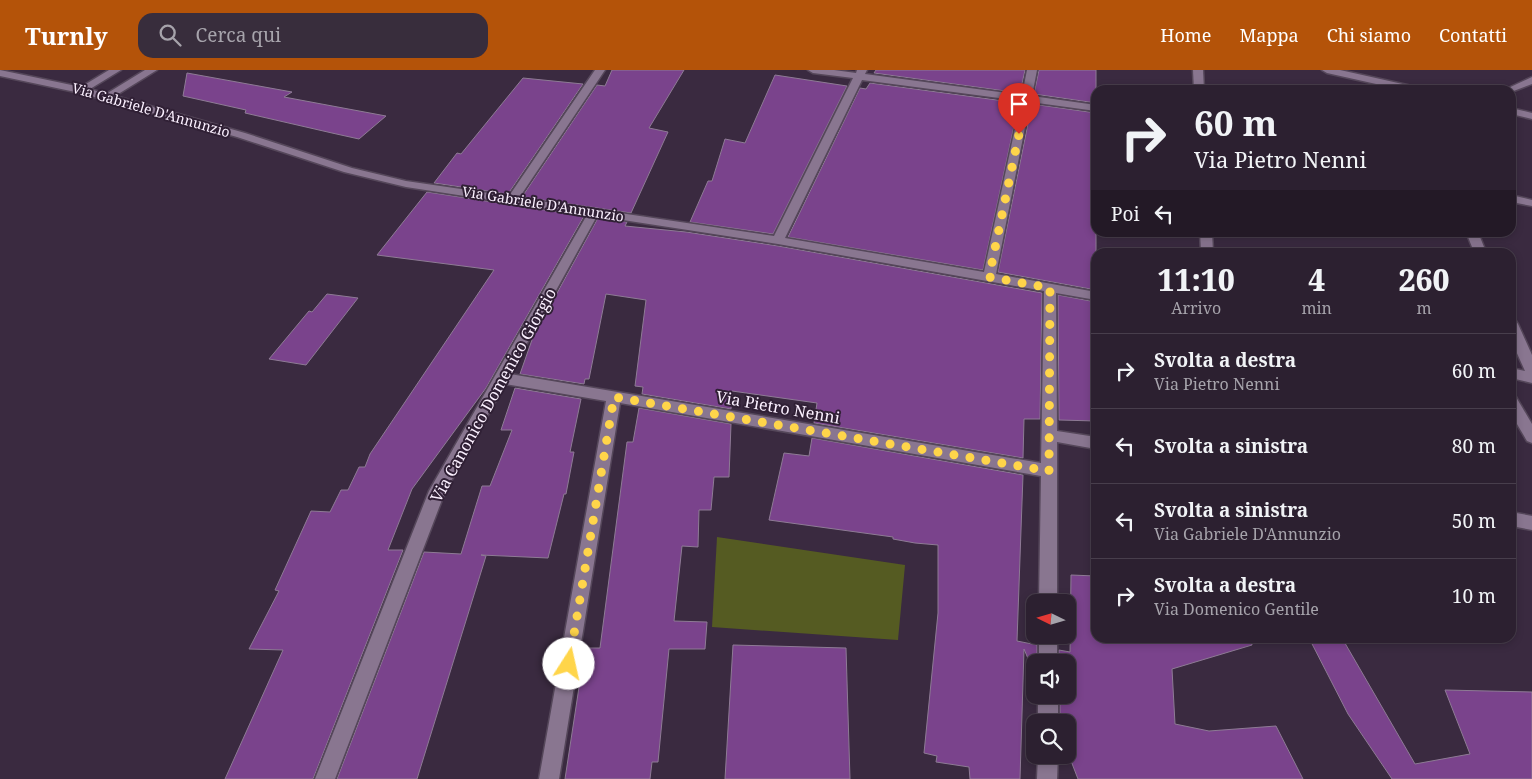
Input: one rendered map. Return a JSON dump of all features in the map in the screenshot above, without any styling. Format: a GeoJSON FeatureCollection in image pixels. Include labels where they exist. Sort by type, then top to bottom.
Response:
{"type":"FeatureCollection","features":[{"type":"Feature","properties":{"kind":"street"},"geometry":{"type":"LineString","coordinates":[[82,90],[116,70]]}},
{"type":"Feature","properties":{"kind":"street"},"geometry":{"type":"LineString","coordinates":[[107,97],[152,70]]}},
{"type":"Feature","properties":{"kind":"street"},"geometry":{"type":"LineString","coordinates":[[512,200],[600,70]]}},
{"type":"Feature","properties":{"kind":"street"},"geometry":{"type":"LineString","coordinates":[[813,70],[861,73],[1091,107]]}},
{"type":"Feature","properties":{"kind":"street"},"geometry":{"type":"LineString","coordinates":[[989,277],[1032,70]]}},
{"type":"Feature","properties":{"kind":"street"},"geometry":{"type":"LineString","coordinates":[[1198,70],[1199,85]]}},
{"type":"Feature","properties":{"kind":"street"},"geometry":{"type":"LineString","coordinates":[[1327,70],[1395,85]]}},
{"type":"Feature","properties":{"kind":"street","name":"Via Gabriele D'Annunzio"},"geometry":{"type":"LineString","coordinates":[[0,72],[82,90],[241,135],[348,170],[406,184],[778,240],[1091,295]]}},
{"type":"Feature","properties":{"kind":"street"},"geometry":{"type":"LineString","coordinates":[[778,240],[861,73]]}},
{"type":"Feature","properties":{"kind":"street"},"geometry":{"type":"LineString","coordinates":[[1516,87],[1532,80]]}},
{"type":"Feature","properties":{"kind":"street"},"geometry":{"type":"LineString","coordinates":[[1516,112],[1532,116]]}},
{"type":"Feature","properties":{"kind":"street"},"geometry":{"type":"LineString","coordinates":[[1516,199],[1532,203]]}},
{"type":"Feature","properties":{"kind":"street","name":"Via Canonico Domenico Giorgio"},"geometry":{"type":"LineString","coordinates":[[325,779],[437,491],[594,212]]}},
{"type":"Feature","properties":{"kind":"street"},"geometry":{"type":"LineString","coordinates":[[1048,594],[1050,288]]}},
{"type":"Feature","properties":{"kind":"street"},"geometry":{"type":"LineString","coordinates":[[1516,335],[1532,372]]}},
{"type":"Feature","properties":{"kind":"street"},"geometry":{"type":"LineString","coordinates":[[1516,374],[1532,378]]}},
{"type":"Feature","properties":{"kind":"street","name":"Via Pietro Nenni"},"geometry":{"type":"LineString","coordinates":[[502,378],[1049,471]]}},
{"type":"Feature","properties":{"kind":"street"},"geometry":{"type":"LineString","coordinates":[[549,779],[614,397]]}},
{"type":"Feature","properties":{"kind":"street"},"geometry":{"type":"LineString","coordinates":[[1516,409],[1532,437]]}},
{"type":"Feature","properties":{"kind":"street"},"geometry":{"type":"LineString","coordinates":[[1048,434],[1091,442]]}},
{"type":"Feature","properties":{"kind":"street"},"geometry":{"type":"LineString","coordinates":[[1516,520],[1532,523]]}},
{"type":"Feature","properties":{"kind":"street"},"geometry":{"type":"LineString","coordinates":[[1048,764],[1048,779]]}},
{"type":"Feature","properties":{"kind":"green space"},"geometry":{"type":"Polygon","coordinates":[[[717,537],[905,565],[898,640],[712,627],[717,537]]]}},
{"type":"Feature","properties":{"kind":"building"},"geometry":{"type":"Polygon","coordinates":[[[612,70],[684,70],[649,128],[668,132],[631,213],[522,197],[597,85],[605,86],[612,70]]]}},
{"type":"Feature","properties":{"kind":"building"},"geometry":{"type":"Polygon","coordinates":[[[876,70],[1025,70],[1020,93],[874,73],[876,70]]]}},
{"type":"Feature","properties":{"kind":"building"},"geometry":{"type":"Polygon","coordinates":[[[1039,70],[1096,70],[1096,85],[1091,85],[1091,102],[1034,94],[1039,70]]]}},
{"type":"Feature","properties":{"kind":"building"},"geometry":{"type":"Polygon","coordinates":[[[187,73],[292,92],[284,97],[386,116],[359,139],[245,113],[246,110],[183,96],[187,73]]]}},
{"type":"Feature","properties":{"kind":"building"},"geometry":{"type":"Polygon","coordinates":[[[775,75],[847,86],[773,234],[690,222],[708,181],[712,181],[725,139],[745,143],[775,75]]]}},
{"type":"Feature","properties":{"kind":"building"},"geometry":{"type":"Polygon","coordinates":[[[523,78],[583,84],[508,194],[434,183],[457,153],[461,154],[523,78]]]}},
{"type":"Feature","properties":{"kind":"building"},"geometry":{"type":"Polygon","coordinates":[[[870,83],[1019,103],[983,270],[788,237],[860,88],[866,89],[870,83]]]}},
{"type":"Feature","properties":{"kind":"building"},"geometry":{"type":"Polygon","coordinates":[[[1032,104],[1091,112],[1091,237],[1096,237],[1096,248],[1091,248],[1091,289],[998,272],[1032,104]]]}},
{"type":"Feature","properties":{"kind":"building"},"geometry":{"type":"Polygon","coordinates":[[[427,192],[584,216],[486,388],[412,489],[388,550],[403,550],[313,779],[225,779],[283,650],[249,649],[279,591],[275,590],[311,511],[330,512],[341,490],[348,490],[359,467],[365,467],[370,454],[494,270],[377,255],[427,192]]]}},
{"type":"Feature","properties":{"kind":"building"},"geometry":{"type":"Polygon","coordinates":[[[598,218],[627,222],[625,226],[686,232],[778,246],[1042,293],[1040,419],[1024,419],[1023,458],[814,423],[817,403],[732,391],[731,409],[642,394],[643,387],[635,386],[646,300],[606,294],[589,379],[585,379],[584,384],[520,374],[533,337],[598,218]]]}},
{"type":"Feature","properties":{"kind":"building"},"geometry":{"type":"Polygon","coordinates":[[[327,294],[358,298],[306,365],[269,359],[309,311],[312,312],[327,294]]]}},
{"type":"Feature","properties":{"kind":"building"},"geometry":{"type":"Polygon","coordinates":[[[1058,295],[1091,301],[1091,421],[1059,420],[1058,295]]]}},
{"type":"Feature","properties":{"kind":"building"},"geometry":{"type":"Polygon","coordinates":[[[515,388],[581,399],[570,452],[574,452],[566,494],[564,494],[548,558],[481,555],[486,556],[417,779],[337,779],[424,552],[461,554],[482,486],[490,486],[512,430],[501,430],[515,388]]]}},
{"type":"Feature","properties":{"kind":"building"},"geometry":{"type":"Polygon","coordinates":[[[639,408],[731,424],[729,477],[714,477],[711,510],[699,510],[698,547],[682,546],[674,621],[707,622],[705,649],[669,649],[658,762],[652,762],[650,779],[565,779],[585,648],[600,648],[627,442],[633,442],[639,408]]]}},
{"type":"Feature","properties":{"kind":"building"},"geometry":{"type":"Polygon","coordinates":[[[812,438],[1023,475],[1017,641],[1037,645],[1037,654],[1026,654],[1024,649],[1020,779],[970,779],[969,767],[936,762],[937,756],[924,753],[938,613],[938,545],[769,520],[784,453],[809,456],[812,438]]]}},
{"type":"Feature","properties":{"kind":"building"},"geometry":{"type":"Polygon","coordinates":[[[1071,575],[1091,576],[1091,643],[1252,643],[1252,645],[1172,669],[1175,724],[1209,731],[1276,726],[1303,779],[1078,779],[1072,764],[1076,764],[1076,714],[1060,714],[1060,704],[1076,704],[1076,654],[1059,654],[1059,650],[1070,652],[1070,644],[1076,644],[1076,594],[1071,594],[1071,575]]]}},
{"type":"Feature","properties":{"kind":"building"},"geometry":{"type":"Polygon","coordinates":[[[1312,643],[1345,643],[1415,764],[1470,754],[1445,690],[1532,692],[1532,779],[1392,779],[1348,714],[1312,643]]]}},
{"type":"Feature","properties":{"kind":"building"},"geometry":{"type":"Polygon","coordinates":[[[733,645],[846,648],[850,779],[725,779],[733,645]]]}},
{"type":"Feature","properties":{"kind":"route"},"geometry":{"type":"LineString","coordinates":[[569,664],[614,397],[1049,471],[1050,288],[989,277],[1019,134]]}}]}
